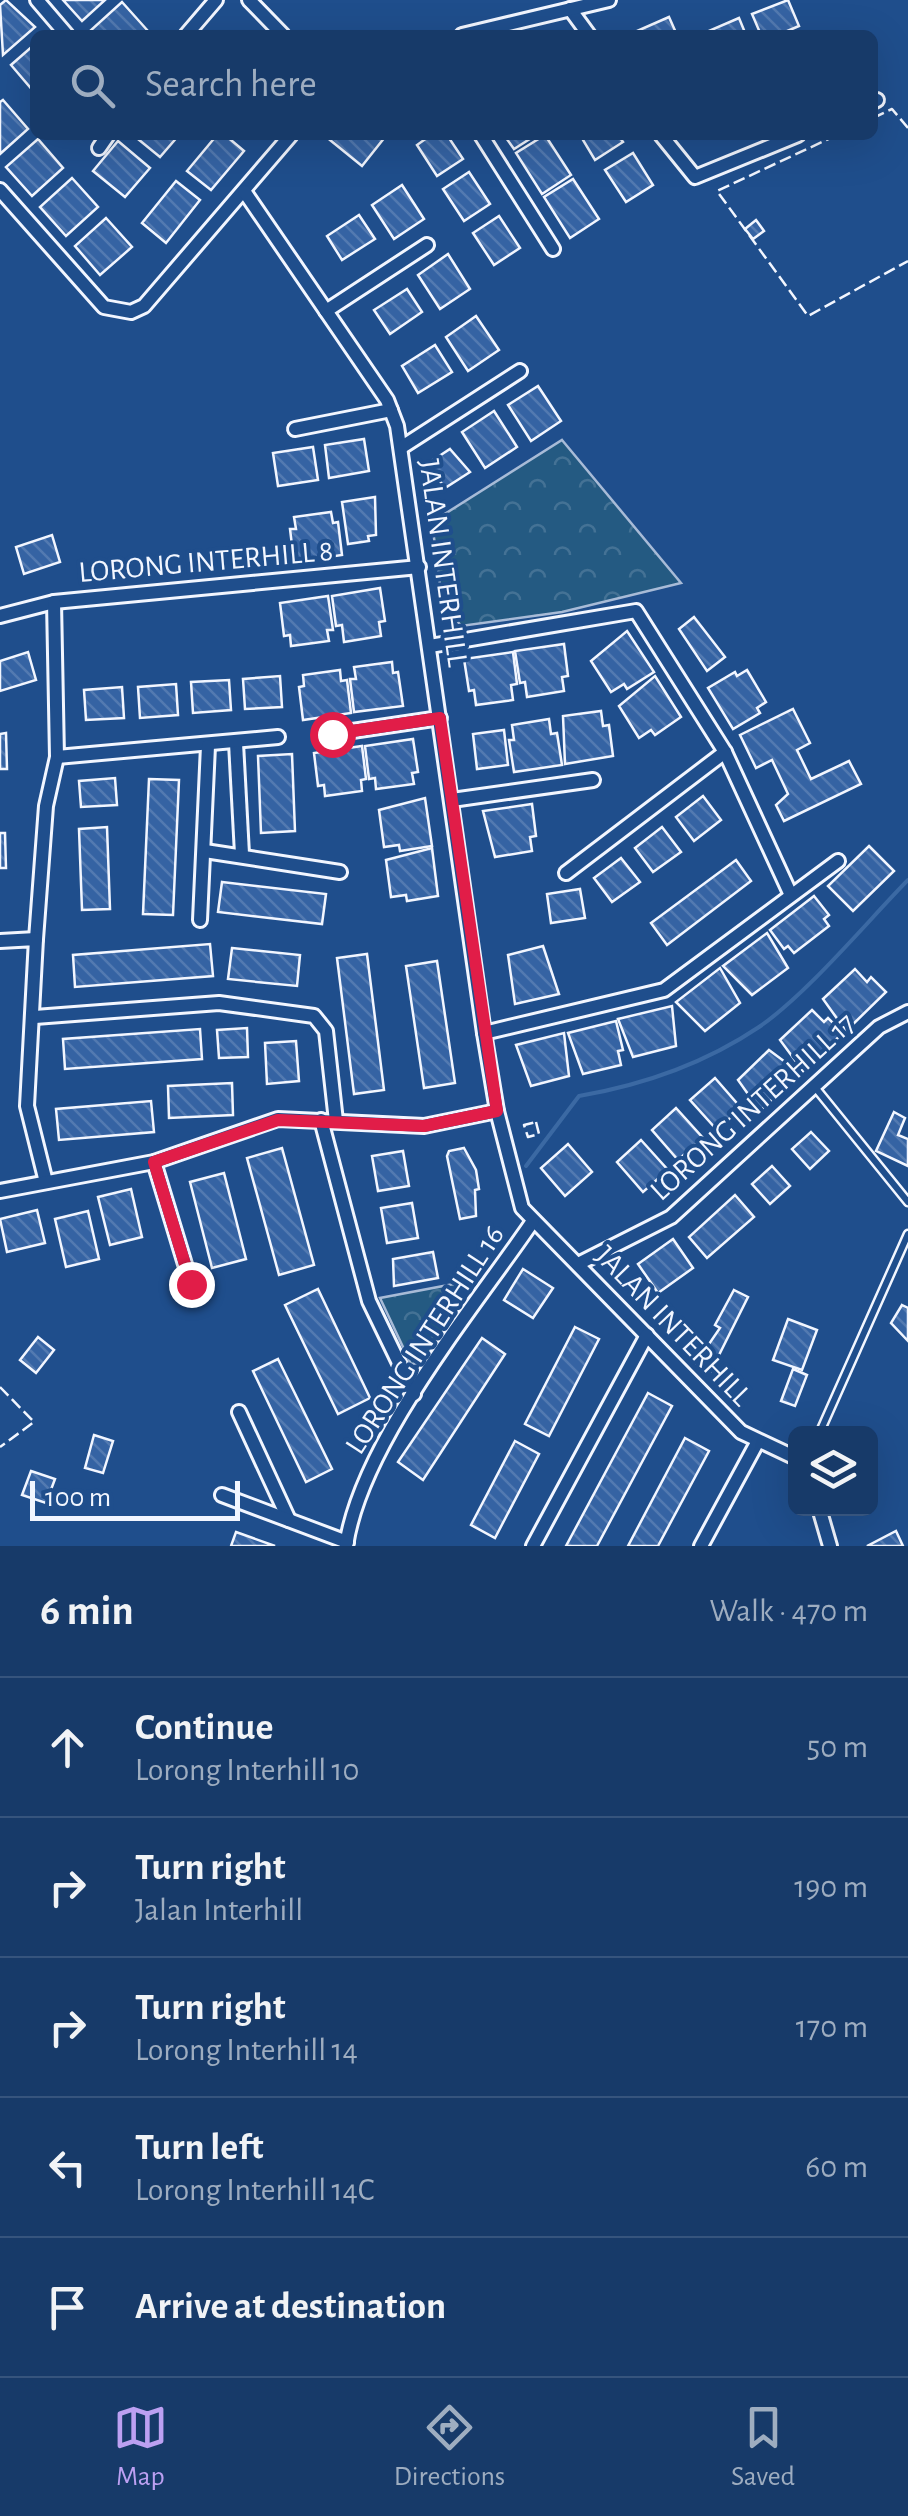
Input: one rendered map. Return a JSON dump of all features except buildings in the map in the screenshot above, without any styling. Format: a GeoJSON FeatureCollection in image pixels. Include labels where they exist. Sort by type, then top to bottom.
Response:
{"type":"FeatureCollection","features":[{"type":"Feature","properties":{"kind":"street"},"geometry":{"type":"LineString","coordinates":[[37,0],[63,30]]}},
{"type":"Feature","properties":{"kind":"street"},"geometry":{"type":"LineString","coordinates":[[190,30],[216,0]]}},
{"type":"Feature","properties":{"kind":"street"},"geometry":{"type":"LineString","coordinates":[[249,0],[278,30]]}},
{"type":"Feature","properties":{"kind":"street"},"geometry":{"type":"LineString","coordinates":[[483,30],[609,0]]}},
{"type":"Feature","properties":{"kind":"street"},"geometry":{"type":"LineString","coordinates":[[570,9],[585,30]]}},
{"type":"Feature","properties":{"kind":"street"},"geometry":{"type":"LineString","coordinates":[[98,148],[104,140]]}},
{"type":"Feature","properties":{"kind":"street"},"geometry":{"type":"LineString","coordinates":[[0,190],[104,307],[130,312],[144,306],[287,140]]}},
{"type":"Feature","properties":{"kind":"street"},"geometry":{"type":"LineString","coordinates":[[484,140],[553,250]]}},
{"type":"Feature","properties":{"kind":"street"},"geometry":{"type":"LineString","coordinates":[[665,140],[696,177],[786,140]]}},
{"type":"Feature","properties":{"kind":"street","name":"JALAN INTERHILL"},"geometry":{"type":"LineString","coordinates":[[244,192],[391,410],[402,447],[484,1033],[497,1111],[522,1208],[741,1432],[788,1454]]}},
{"type":"Feature","properties":{"kind":"street"},"geometry":{"type":"LineString","coordinates":[[326,311],[427,246]]}},
{"type":"Feature","properties":{"kind":"street"},"geometry":{"type":"LineString","coordinates":[[402,447],[520,371]]}},
{"type":"Feature","properties":{"kind":"street"},"geometry":{"type":"LineString","coordinates":[[295,429],[391,410]]}},
{"type":"Feature","properties":{"kind":"street","name":"LORONG INTERHILL 8"},"geometry":{"type":"LineString","coordinates":[[0,616],[54,602],[419,567]]}},
{"type":"Feature","properties":{"kind":"street"},"geometry":{"type":"LineString","coordinates":[[46,1182],[27,1106],[46,806],[57,757],[54,602]]}},
{"type":"Feature","properties":{"kind":"street"},"geometry":{"type":"LineString","coordinates":[[430,646],[636,611],[725,752],[790,892]]}},
{"type":"Feature","properties":{"kind":"street"},"geometry":{"type":"LineString","coordinates":[[332,734],[440,718]]}},
{"type":"Feature","properties":{"kind":"street"},"geometry":{"type":"LineString","coordinates":[[57,757],[278,737]]}},
{"type":"Feature","properties":{"kind":"street"},"geometry":{"type":"LineString","coordinates":[[236,743],[242,854]]}},
{"type":"Feature","properties":{"kind":"street"},"geometry":{"type":"LineString","coordinates":[[200,920],[208,746]]}},
{"type":"Feature","properties":{"kind":"street"},"geometry":{"type":"LineString","coordinates":[[566,873],[725,752]]}},
{"type":"Feature","properties":{"kind":"street"},"geometry":{"type":"LineString","coordinates":[[452,800],[593,780]]}},
{"type":"Feature","properties":{"kind":"street"},"geometry":{"type":"LineString","coordinates":[[205,852],[242,854],[340,872]]}},
{"type":"Feature","properties":{"kind":"street"},"geometry":{"type":"LineString","coordinates":[[484,1033],[664,990],[790,892],[838,861]]}},
{"type":"Feature","properties":{"kind":"street"},"geometry":{"type":"LineString","coordinates":[[0,941],[36,939]]}},
{"type":"Feature","properties":{"kind":"street"},"geometry":{"type":"LineString","coordinates":[[34,1017],[218,1003],[314,1016],[326,1031],[336,1121]]}},
{"type":"Feature","properties":{"kind":"street","name":"LORONG INTERHILL 17"},"geometry":{"type":"LineString","coordinates":[[578,1264],[671,1217],[879,1027],[908,1012]]}},
{"type":"Feature","properties":{"kind":"street"},"geometry":{"type":"LineString","coordinates":[[0,1191],[154,1162],[278,1120],[424,1126],[497,1111]]}},
{"type":"Feature","properties":{"kind":"street"},"geometry":{"type":"LineString","coordinates":[[321,1120],[369,1301],[414,1394]]}},
{"type":"Feature","properties":{"kind":"street"},"geometry":{"type":"LineString","coordinates":[[154,1162],[191,1284]]}},
{"type":"Feature","properties":{"kind":"street","name":"LORONG INTERHILL 16"},"geometry":{"type":"LineString","coordinates":[[346,1544],[359,1490],[414,1394],[533,1221]]}},
{"type":"Feature","properties":{"kind":"street"},"geometry":{"type":"LineString","coordinates":[[532,1546],[647,1335]]}},
{"type":"Feature","properties":{"kind":"street"},"geometry":{"type":"LineString","coordinates":[[239,1412],[289,1520]]}},
{"type":"Feature","properties":{"kind":"street"},"geometry":{"type":"LineString","coordinates":[[701,1546],[758,1441]]}},
{"type":"Feature","properties":{"kind":"street"},"geometry":{"type":"LineString","coordinates":[[222,1495],[346,1544]]}},
{"type":"Feature","properties":{"kind":"street"},"geometry":{"type":"LineString","coordinates":[[822,1516],[830,1546]]}},
{"type":"Feature","properties":{"kind":"lane"},"geometry":{"type":"LineString","coordinates":[[814,1086],[908,1202]]}},
{"type":"Feature","properties":{"kind":"lane"},"geometry":{"type":"LineString","coordinates":[[824,1426],[908,1234]]}},
{"type":"Feature","properties":{"kind":"green space"},"geometry":{"type":"Polygon","coordinates":[[[562,440],[681,583],[562,612],[461,626],[442,601],[432,522],[562,440]]]}},
{"type":"Feature","properties":{"kind":"green space"},"geometry":{"type":"Polygon","coordinates":[[[454,1284],[461,1304],[423,1362],[411,1364],[380,1298],[454,1284]]]}},
{"type":"Feature","properties":{"kind":"waterway"},"geometry":{"type":"LineString","coordinates":[[526,1166],[579,1096],[672,1071],[717,1052],[759,1027],[816,978],[908,880]]}},
{"type":"Feature","properties":{"kind":"fence"},"geometry":{"type":"LineString","coordinates":[[878,116],[892,109],[908,128]]}},
{"type":"Feature","properties":{"kind":"fence"},"geometry":{"type":"LineString","coordinates":[[826,140],[717,191],[808,316],[908,261]]}},
{"type":"Feature","properties":{"kind":"fence"},"geometry":{"type":"LineString","coordinates":[[536,1122],[539,1134],[528,1137],[524,1125],[536,1122]]}},
{"type":"Feature","properties":{"kind":"fence"},"geometry":{"type":"LineString","coordinates":[[0,1387],[34,1422],[0,1447]]}},
{"type":"Feature","properties":{"kind":"route"},"geometry":{"type":"LineString","coordinates":[[191,1284],[154,1162],[278,1120],[424,1126],[497,1111],[440,718],[332,734]]}}]}
